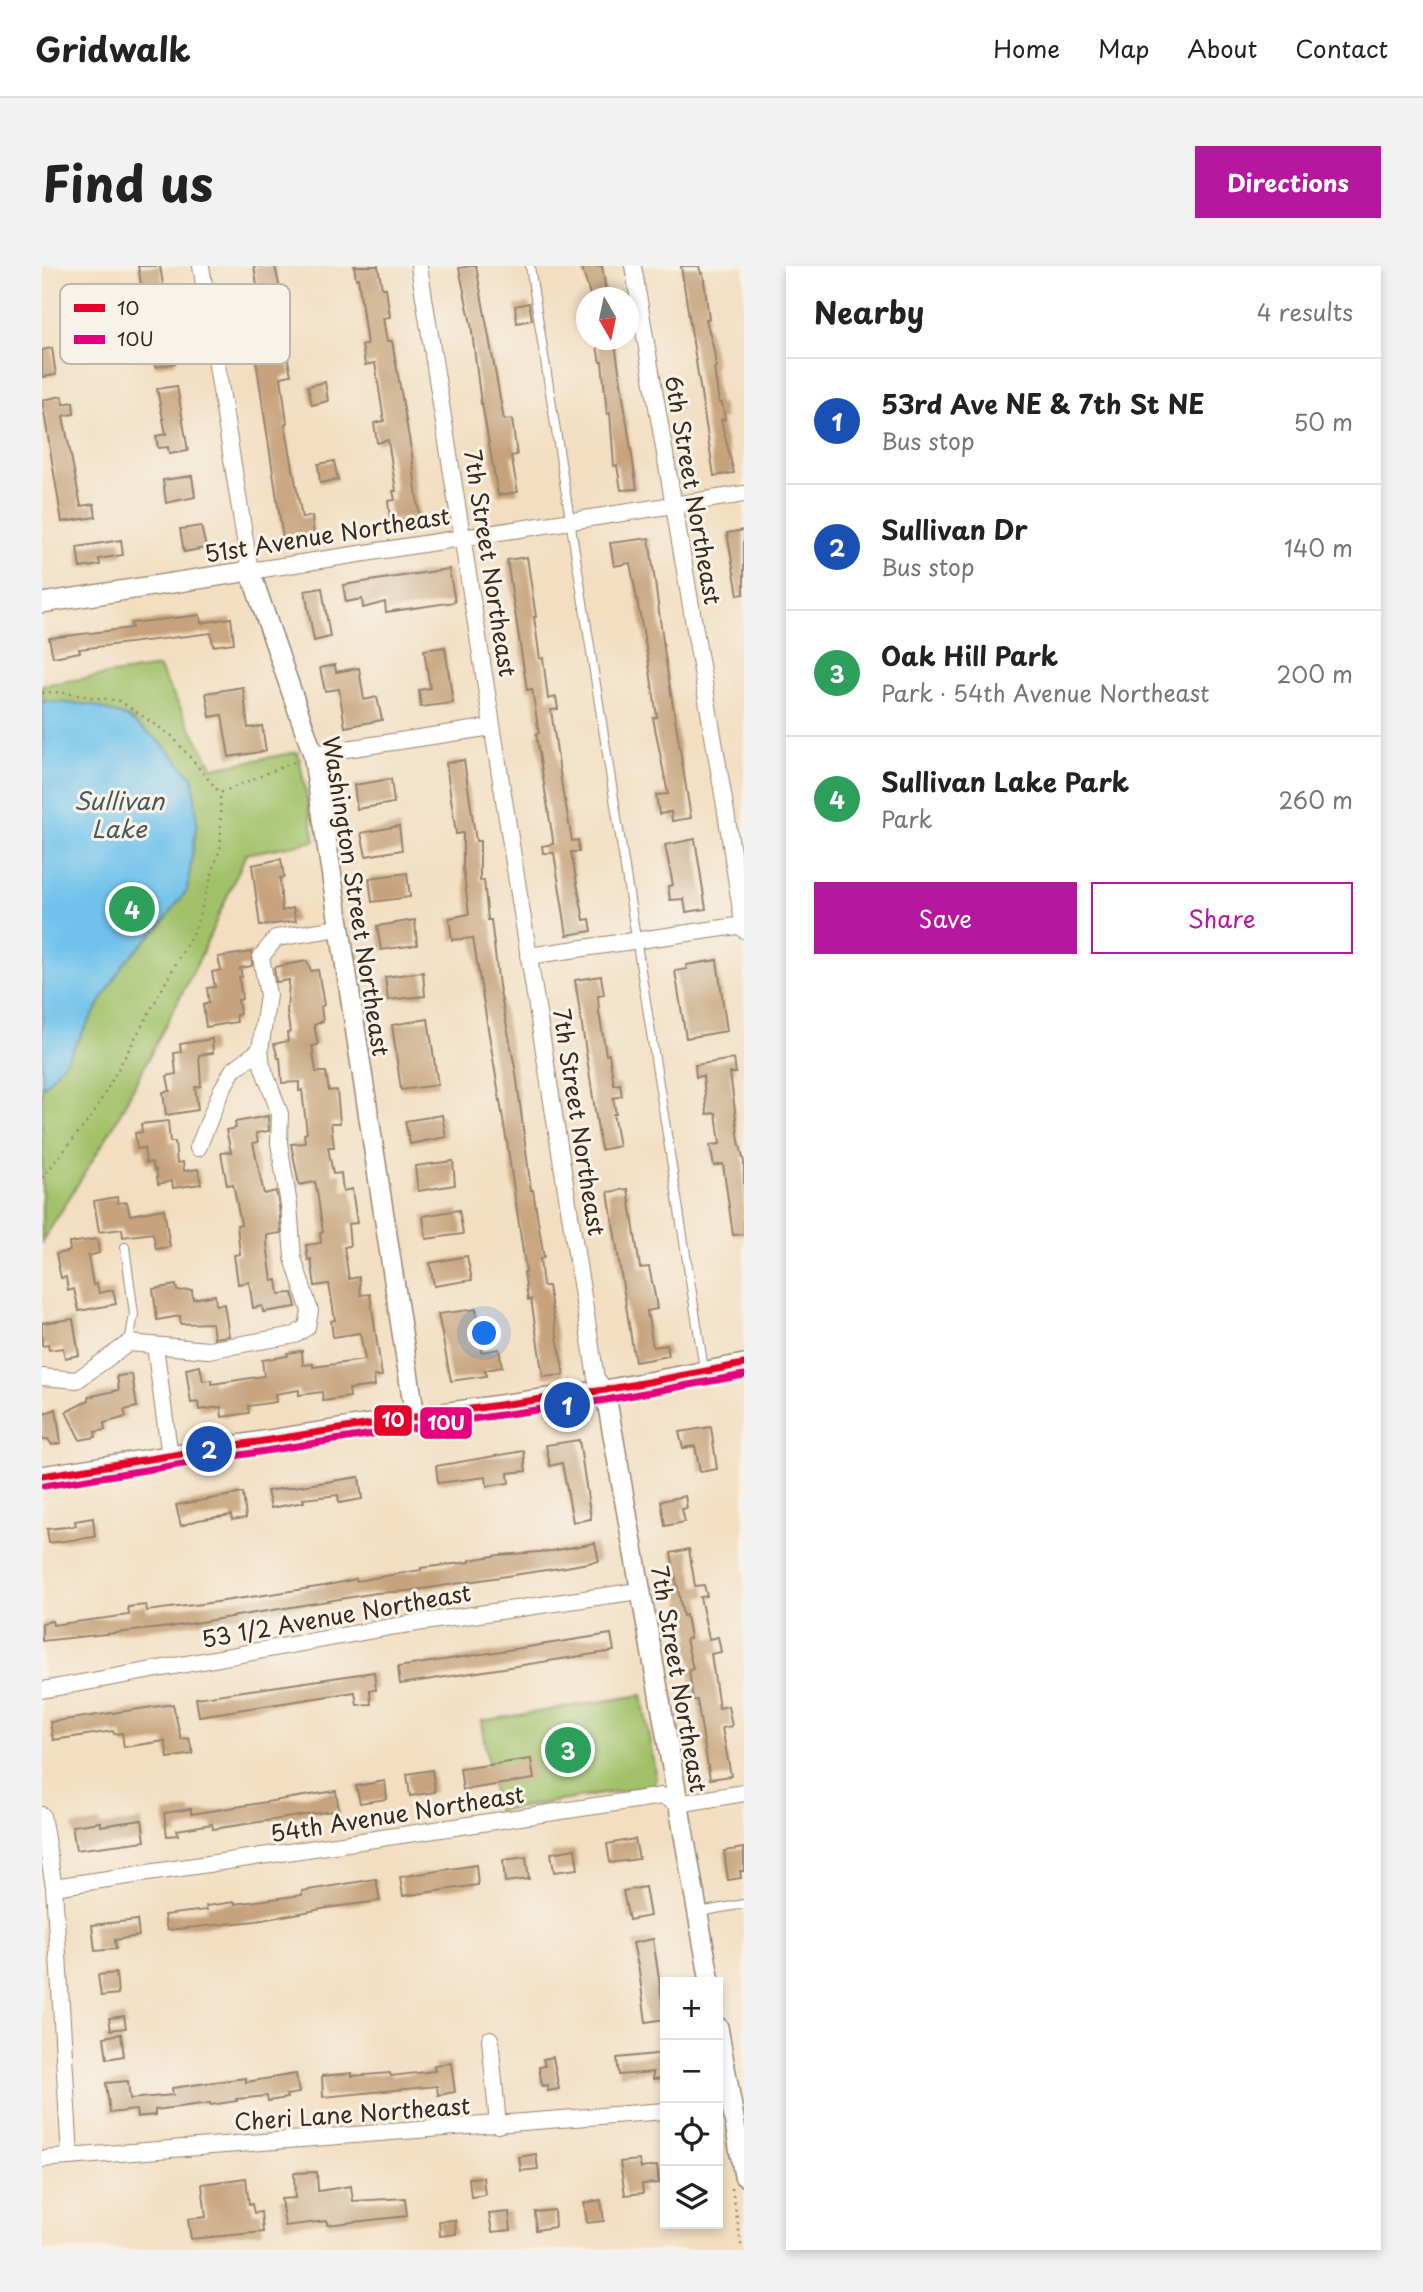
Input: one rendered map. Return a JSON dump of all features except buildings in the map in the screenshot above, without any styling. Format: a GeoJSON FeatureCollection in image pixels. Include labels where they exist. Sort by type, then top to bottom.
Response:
{"type":"FeatureCollection","features":[{"type":"Feature","properties":{"kind":"street","name":"Washington Street Northeast"},"geometry":{"type":"LineString","coordinates":[[201,266],[204,284]]}},
{"type":"Feature","properties":{"kind":"street","name":"7th Street Northeast"},"geometry":{"type":"LineString","coordinates":[[419,266],[596,1378],[606,1390],[639,1591],[709,1977]]}},
{"type":"Feature","properties":{"kind":"street","name":"6th Street Northeast"},"geometry":{"type":"LineString","coordinates":[[633,266],[744,926]]}},
{"type":"Feature","properties":{"kind":"street","name":"Washington Street Northeast"},"geometry":{"type":"LineString","coordinates":[[217,364],[250,571],[313,754],[415,1417]]}},
{"type":"Feature","properties":{"kind":"street","name":"51st Avenue Northeast"},"geometry":{"type":"LineString","coordinates":[[42,603],[744,494]]}},
{"type":"Feature","properties":{"kind":"street"},"geometry":{"type":"LineString","coordinates":[[313,754],[492,727]]}},
{"type":"Feature","properties":{"kind":"street"},"geometry":{"type":"LineString","coordinates":[[528,956],[744,926]]}},
{"type":"Feature","properties":{"kind":"street"},"geometry":{"type":"LineString","coordinates":[[42,1377],[77,1380],[129,1343],[208,1350],[295,1335],[307,1327],[310,1311],[293,1258],[289,1205],[279,1143],[280,1114],[262,1065],[260,1050],[268,995],[261,957],[276,938],[338,928]]}},
{"type":"Feature","properties":{"kind":"street"},"geometry":{"type":"LineString","coordinates":[[198,1148],[221,1091],[233,1070],[260,1050]]}},
{"type":"Feature","properties":{"kind":"street"},"geometry":{"type":"LineString","coordinates":[[155,1346],[170,1457]]}},
{"type":"Feature","properties":{"kind":"street"},"geometry":{"type":"LineString","coordinates":[[42,1476],[606,1390],[744,1364]]}},
{"type":"Feature","properties":{"kind":"street","name":"53 1/2 Avenue Northeast"},"geometry":{"type":"LineString","coordinates":[[42,1690],[396,1626],[639,1591]]}},
{"type":"Feature","properties":{"kind":"street","name":"54th Avenue Northeast"},"geometry":{"type":"LineString","coordinates":[[54,1887],[662,1796],[678,1804],[744,1793]]}},
{"type":"Feature","properties":{"kind":"street"},"geometry":{"type":"LineString","coordinates":[[42,1815],[54,1887],[69,2157]]}},
{"type":"Feature","properties":{"kind":"street"},"geometry":{"type":"LineString","coordinates":[[490,2039],[498,2125]]}},
{"type":"Feature","properties":{"kind":"street"},"geometry":{"type":"LineString","coordinates":[[720,2040],[744,2176]]}},
{"type":"Feature","properties":{"kind":"street","name":"Cheri Lane Northeast"},"geometry":{"type":"LineString","coordinates":[[42,2159],[660,2110]]}},
{"type":"Feature","properties":{"kind":"lane"},"geometry":{"type":"LineString","coordinates":[[530,266],[704,1371]]}},
{"type":"Feature","properties":{"kind":"lane"},"geometry":{"type":"LineString","coordinates":[[125,1247],[134,1314],[129,1343]]}},
{"type":"Feature","properties":{"kind":"lane"},"geometry":{"type":"LineString","coordinates":[[697,1913],[744,1904]]}},
{"type":"Feature","properties":{"kind":"path"},"geometry":{"type":"LineString","coordinates":[[42,694],[55,692],[120,701],[172,736],[220,793],[221,845],[195,929],[94,1113],[42,1178]]}},
{"type":"Feature","properties":{"kind":"path"},"geometry":{"type":"LineString","coordinates":[[220,793],[313,754]]}},
{"type":"Feature","properties":{"kind":"green space"},"geometry":{"type":"Polygon","coordinates":[[[158,667],[213,768],[298,752],[315,841],[246,854],[196,966],[113,1127],[42,1242],[42,685],[158,667]]]}},
{"type":"Feature","properties":{"kind":"green space"},"geometry":{"type":"Polygon","coordinates":[[[642,1695],[656,1779],[653,1786],[496,1811],[481,1721],[642,1695]]]}},
{"type":"Feature","properties":{"kind":"water","name":"Sullivan Lake"},"geometry":{"type":"Polygon","coordinates":[[[42,701],[92,705],[128,718],[159,741],[193,777],[197,823],[187,890],[162,924],[124,963],[66,1060],[42,1089],[42,701]]]}},
{"type":"Feature","properties":{"kind":"transit line","name":"10"},"geometry":{"type":"LineString","coordinates":[[42,1476],[605,1390],[744,1364]]}},
{"type":"Feature","properties":{"kind":"transit line","name":"10U"},"geometry":{"type":"LineString","coordinates":[[44,1486],[606,1400],[744,1375]]}},
{"type":"Feature","properties":{"kind":"place","name":"Sullivan Lake Park"},"geometry":{"type":"Point","coordinates":[132,909]}},
{"type":"Feature","properties":{"kind":"place","name":"53rd Ave NE & 7th St NE"},"geometry":{"type":"Point","coordinates":[567,1405]}},
{"type":"Feature","properties":{"kind":"place","name":"Sullivan Dr"},"geometry":{"type":"Point","coordinates":[209,1449]}},
{"type":"Feature","properties":{"kind":"place","name":"Oak Hill Park"},"geometry":{"type":"Point","coordinates":[568,1750]}}]}
